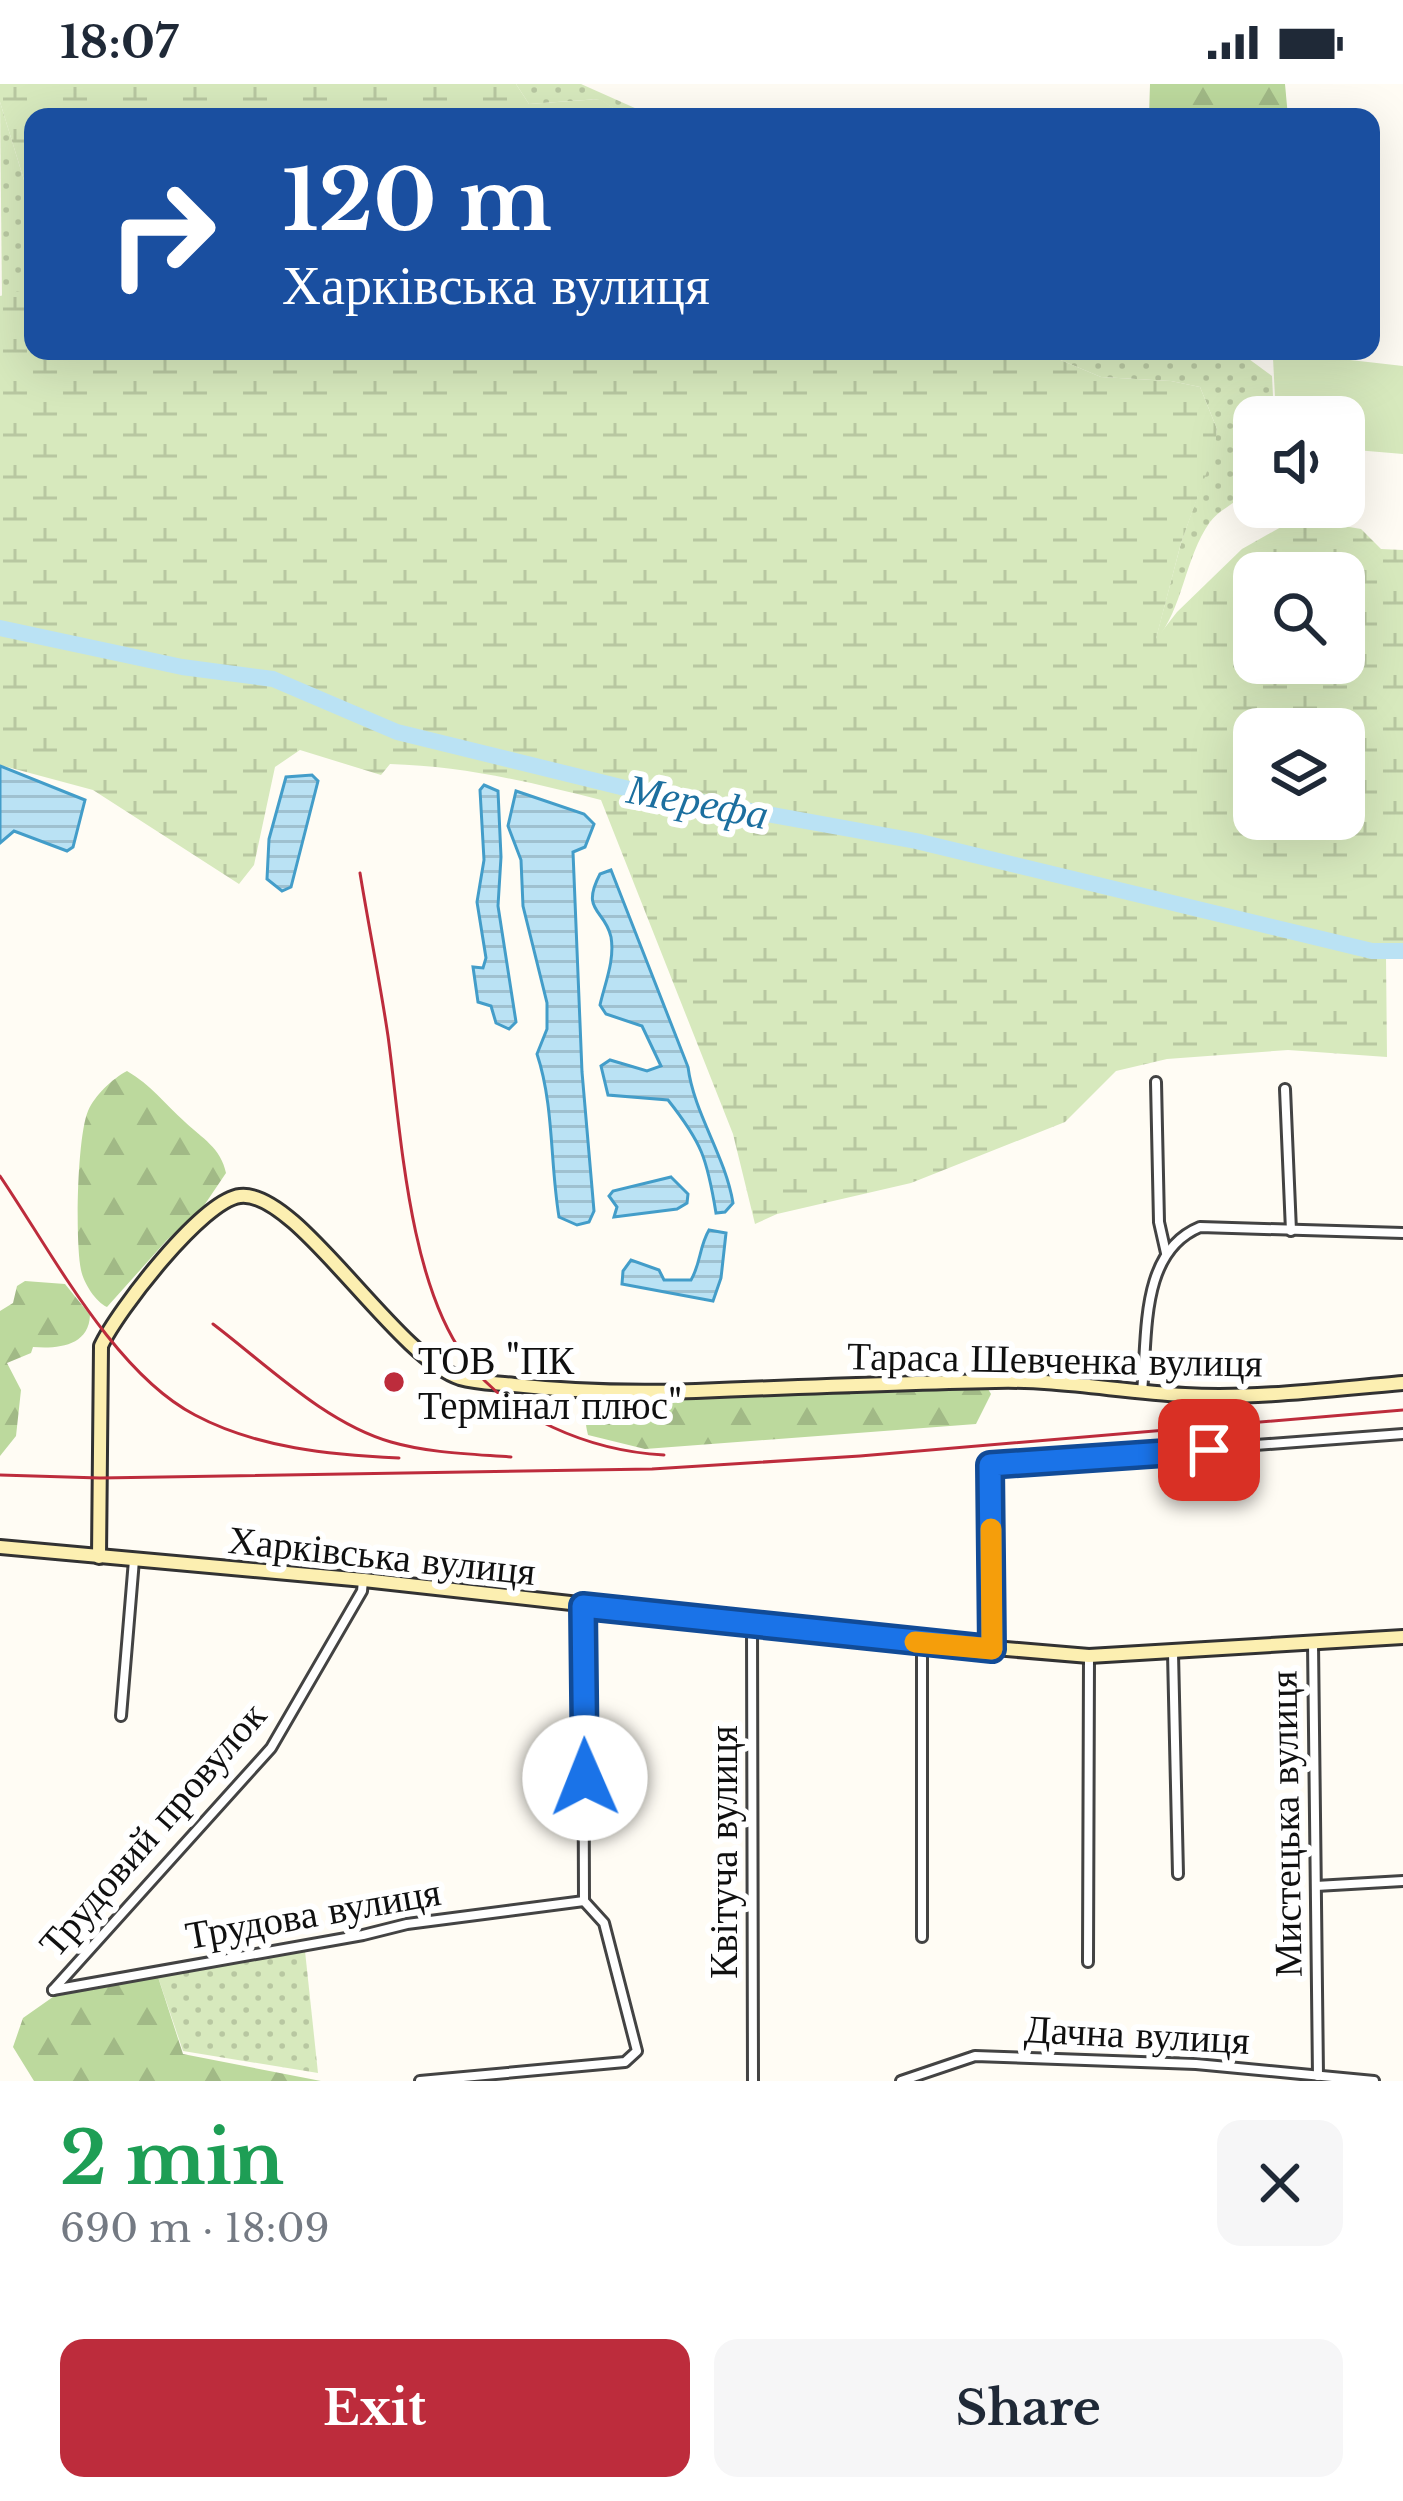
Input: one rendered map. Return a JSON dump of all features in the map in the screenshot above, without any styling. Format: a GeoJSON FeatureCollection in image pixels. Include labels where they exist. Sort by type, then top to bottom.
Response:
{"type":"FeatureCollection","features":[{"type":"Feature","properties":{"kind":"street"},"geometry":{"type":"LineString","coordinates":[[1156,1082],[1159,1222],[1166,1252]]}},
{"type":"Feature","properties":{"kind":"street"},"geometry":{"type":"LineString","coordinates":[[1285,1088],[1291,1231]]}},
{"type":"Feature","properties":{"kind":"street","name":"Тараса Шевченка вулиця"},"geometry":{"type":"LineString","coordinates":[[99,1557],[101,1346],[113,1319],[159,1263],[225,1200],[245,1195],[272,1205],[294,1222],[404,1338],[458,1377],[586,1393],[1002,1380],[1190,1396],[1403,1383]]}},
{"type":"Feature","properties":{"kind":"street"},"geometry":{"type":"LineString","coordinates":[[1142,1392],[1153,1285],[1166,1252],[1180,1235],[1200,1227],[1403,1233]]}},
{"type":"Feature","properties":{"kind":"street"},"geometry":{"type":"LineString","coordinates":[[992,1649],[990,1465],[1403,1434]]}},
{"type":"Feature","properties":{"kind":"street","name":"Харківська вулиця"},"geometry":{"type":"LineString","coordinates":[[0,1546],[1089,1656],[1403,1636]]}},
{"type":"Feature","properties":{"kind":"street"},"geometry":{"type":"LineString","coordinates":[[121,1716],[134,1560]]}},
{"type":"Feature","properties":{"kind":"street","name":"Трудовий провулок"},"geometry":{"type":"LineString","coordinates":[[53,1990],[271,1748],[364,1580]]}},
{"type":"Feature","properties":{"kind":"street"},"geometry":{"type":"LineString","coordinates":[[420,2081],[625,2062],[637,2051],[604,1923],[584,1900],[583,1606]]}},
{"type":"Feature","properties":{"kind":"street","name":"Квітуча вулиця"},"geometry":{"type":"LineString","coordinates":[[752,1623],[753,2081]]}},
{"type":"Feature","properties":{"kind":"street"},"geometry":{"type":"LineString","coordinates":[[922,1642],[922,1937]]}},
{"type":"Feature","properties":{"kind":"street","name":"Мистецька вулиця"},"geometry":{"type":"LineString","coordinates":[[1313,1643],[1318,2076]]}},
{"type":"Feature","properties":{"kind":"street"},"geometry":{"type":"LineString","coordinates":[[1173,1653],[1178,1874]]}},
{"type":"Feature","properties":{"kind":"street"},"geometry":{"type":"LineString","coordinates":[[1088,1962],[1089,1656]]}},
{"type":"Feature","properties":{"kind":"street"},"geometry":{"type":"LineString","coordinates":[[1316,1886],[1403,1881]]}},
{"type":"Feature","properties":{"kind":"street","name":"Трудова вулиця"},"geometry":{"type":"LineString","coordinates":[[53,1990],[407,1924],[584,1900]]}},
{"type":"Feature","properties":{"kind":"street","name":"Дачна вулиця"},"geometry":{"type":"LineString","coordinates":[[901,2081],[975,2056],[1084,2057],[1374,2081]]}},
{"type":"Feature","properties":{"kind":"green space"},"geometry":{"type":"Polygon","coordinates":[[[0,84],[516,84],[529,104],[600,99],[614,108],[24,108],[24,180],[0,102],[0,84]]]}},
{"type":"Feature","properties":{"kind":"green space"},"geometry":{"type":"Polygon","coordinates":[[[516,84],[581,84],[635,108],[613,108],[599,99],[529,104],[516,84]]]}},
{"type":"Feature","properties":{"kind":"green space"},"geometry":{"type":"Polygon","coordinates":[[[1150,84],[1285,84],[1287,108],[1149,108],[1150,84]]]}},
{"type":"Feature","properties":{"kind":"green space"},"geometry":{"type":"Polygon","coordinates":[[[0,102],[24,180],[24,291],[2,298],[0,102]]]}},
{"type":"Feature","properties":{"kind":"green space"},"geometry":{"type":"Polygon","coordinates":[[[24,290],[24,360],[1060,360],[1101,377],[1200,387],[1217,429],[1214,452],[1181,543],[1156,639],[1233,558],[1233,684],[1365,684],[1365,552],[1239,552],[1242,549],[1279,528],[1355,528],[1381,549],[1403,550],[1403,957],[1386,957],[1387,1057],[1288,1050],[1167,1059],[1116,1071],[1065,1122],[911,1183],[777,1214],[755,1224],[733,1134],[601,800],[444,768],[390,764],[381,775],[300,750],[275,767],[254,865],[239,884],[93,790],[0,765],[0,296],[24,290]]]}},
{"type":"Feature","properties":{"kind":"green space"},"geometry":{"type":"Polygon","coordinates":[[[1060,360],[1250,360],[1272,376],[1273,396],[1233,396],[1233,502],[1201,536],[1172,614],[1155,642],[1217,429],[1200,387],[1101,377],[1060,360]]]}},
{"type":"Feature","properties":{"kind":"green space"},"geometry":{"type":"Polygon","coordinates":[[[1273,360],[1403,366],[1403,454],[1365,451],[1365,396],[1275,396],[1273,360]]]}},
{"type":"Feature","properties":{"kind":"green space"},"geometry":{"type":"Polygon","coordinates":[[[127,1071],[210,1144],[226,1173],[201,1210],[107,1307],[91,1292],[81,1270],[79,1165],[88,1111],[104,1088],[127,1071]]]}},
{"type":"Feature","properties":{"kind":"green space"},"geometry":{"type":"Polygon","coordinates":[[[25,1281],[65,1284],[90,1315],[78,1339],[62,1346],[33,1347],[31,1353],[7,1363],[21,1390],[16,1436],[0,1456],[0,1311],[13,1303],[17,1286],[25,1281]]]}},
{"type":"Feature","properties":{"kind":"green space"},"geometry":{"type":"Polygon","coordinates":[[[984,1382],[991,1394],[976,1424],[645,1449],[588,1435],[586,1424],[588,1409],[598,1396],[984,1382]]]}},
{"type":"Feature","properties":{"kind":"green space"},"geometry":{"type":"Polygon","coordinates":[[[305,1951],[318,2073],[183,2051],[158,1977],[305,1951]]]}},
{"type":"Feature","properties":{"kind":"green space"},"geometry":{"type":"Polygon","coordinates":[[[158,1977],[183,2054],[321,2081],[34,2081],[13,2047],[23,2018],[60,1992],[158,1977]]]}},
{"type":"Feature","properties":{"kind":"water"},"geometry":{"type":"Polygon","coordinates":[[[0,766],[85,800],[73,847],[67,851],[14,831],[0,843],[0,766]]]}},
{"type":"Feature","properties":{"kind":"water"},"geometry":{"type":"Polygon","coordinates":[[[312,775],[318,781],[291,887],[282,891],[267,879],[269,839],[286,777],[312,775]]]}},
{"type":"Feature","properties":{"kind":"water"},"geometry":{"type":"Polygon","coordinates":[[[484,785],[498,791],[498,906],[516,1022],[509,1029],[496,1023],[491,1006],[478,1002],[473,967],[483,968],[486,958],[477,902],[484,860],[480,790],[484,785]]]}},
{"type":"Feature","properties":{"kind":"water"},"geometry":{"type":"Polygon","coordinates":[[[516,791],[584,814],[594,824],[585,847],[573,852],[582,1072],[594,1211],[589,1222],[577,1225],[559,1217],[546,1093],[537,1054],[547,1029],[547,1003],[523,906],[521,860],[508,826],[516,791]]]}},
{"type":"Feature","properties":{"kind":"water"},"geometry":{"type":"Polygon","coordinates":[[[611,870],[723,1168],[733,1203],[725,1212],[716,1213],[701,1152],[668,1100],[608,1095],[601,1066],[610,1060],[647,1071],[661,1066],[642,1026],[606,1014],[600,1005],[612,946],[592,896],[600,874],[611,870]]]}},
{"type":"Feature","properties":{"kind":"water"},"geometry":{"type":"Polygon","coordinates":[[[671,1177],[688,1194],[687,1203],[677,1209],[614,1217],[617,1207],[609,1196],[613,1191],[671,1177]]]}},
{"type":"Feature","properties":{"kind":"water"},"geometry":{"type":"Polygon","coordinates":[[[709,1230],[726,1233],[713,1301],[622,1284],[623,1271],[631,1260],[659,1270],[664,1280],[691,1280],[709,1230]]]}},
{"type":"Feature","properties":{"kind":"waterway","name":"Мерефа"},"geometry":{"type":"LineString","coordinates":[[0,628],[182,667],[273,679],[397,732],[629,789],[916,841],[1372,951],[1403,951]]}},
{"type":"Feature","properties":{"kind":"railway"},"geometry":{"type":"LineString","coordinates":[[360,873],[410,1202],[430,1286],[445,1324],[482,1378],[527,1414],[608,1447],[664,1455]]}},
{"type":"Feature","properties":{"kind":"railway"},"geometry":{"type":"LineString","coordinates":[[0,1176],[86,1308],[165,1396],[219,1426],[269,1442],[399,1458]]}},
{"type":"Feature","properties":{"kind":"railway"},"geometry":{"type":"LineString","coordinates":[[213,1324],[298,1391],[367,1433],[420,1449],[511,1457]]}},
{"type":"Feature","properties":{"kind":"railway"},"geometry":{"type":"LineString","coordinates":[[0,1475],[100,1478],[652,1469],[1403,1410]]}},
{"type":"Feature","properties":{"kind":"slow traffic"},"geometry":{"type":"LineString","coordinates":[[915,1642],[992,1649],[991,1529]]}},
{"type":"Feature","properties":{"kind":"place","name":"ТОВ \"ПК Термінал плюс\""},"geometry":{"type":"Point","coordinates":[394,1382]}},
{"type":"Feature","properties":{"kind":"route"},"geometry":{"type":"LineString","coordinates":[[585,1778],[583,1606],[992,1649],[990,1465],[1209,1450]]}}]}
